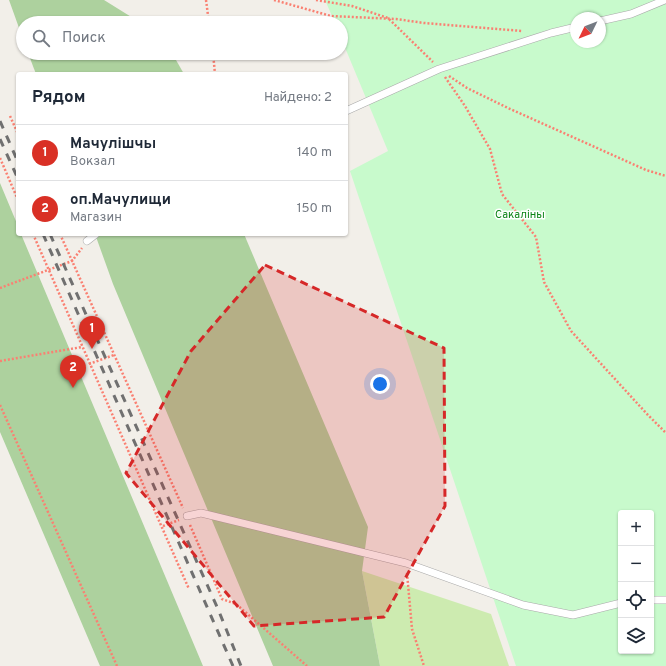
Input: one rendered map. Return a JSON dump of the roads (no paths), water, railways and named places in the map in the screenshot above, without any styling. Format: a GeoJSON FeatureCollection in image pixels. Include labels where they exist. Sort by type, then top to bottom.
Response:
{"type":"FeatureCollection","features":[{"type":"Feature","properties":{"kind":"lane"},"geometry":{"type":"LineString","coordinates":[[606,20],[631,14],[665,0]]}},
{"type":"Feature","properties":{"kind":"lane"},"geometry":{"type":"LineString","coordinates":[[348,110],[439,69],[551,33],[570,28]]}},
{"type":"Feature","properties":{"kind":"lane"},"geometry":{"type":"LineString","coordinates":[[87,241],[93,236]]}},
{"type":"Feature","properties":{"kind":"lane"},"geometry":{"type":"LineString","coordinates":[[187,516],[202,512],[406,563],[523,605],[573,615],[618,604]]}},
{"type":"Feature","properties":{"kind":"lane"},"geometry":{"type":"LineString","coordinates":[[654,600],[666,600]]}},
{"type":"Feature","properties":{"kind":"railway"},"geometry":{"type":"LineString","coordinates":[[0,121],[16,157]]}},
{"type":"Feature","properties":{"kind":"railway"},"geometry":{"type":"LineString","coordinates":[[0,139],[16,175]]}},
{"type":"Feature","properties":{"kind":"railway"},"geometry":{"type":"LineString","coordinates":[[44,236],[233,666]]}},
{"type":"Feature","properties":{"kind":"railway"},"geometry":{"type":"LineString","coordinates":[[51,236],[218,609],[241,666]]}},
{"type":"Feature","properties":{"kind":"place","name":"Мачулішчы"},"geometry":{"type":"Point","coordinates":[92,349]}},
{"type":"Feature","properties":{"kind":"place","name":"оп.Мачулищи"},"geometry":{"type":"Point","coordinates":[73,388]}},
{"type":"Feature","properties":{"kind":"park label","name":"Сакаліны"},"geometry":{"type":"Point","coordinates":[520,214]}}]}
